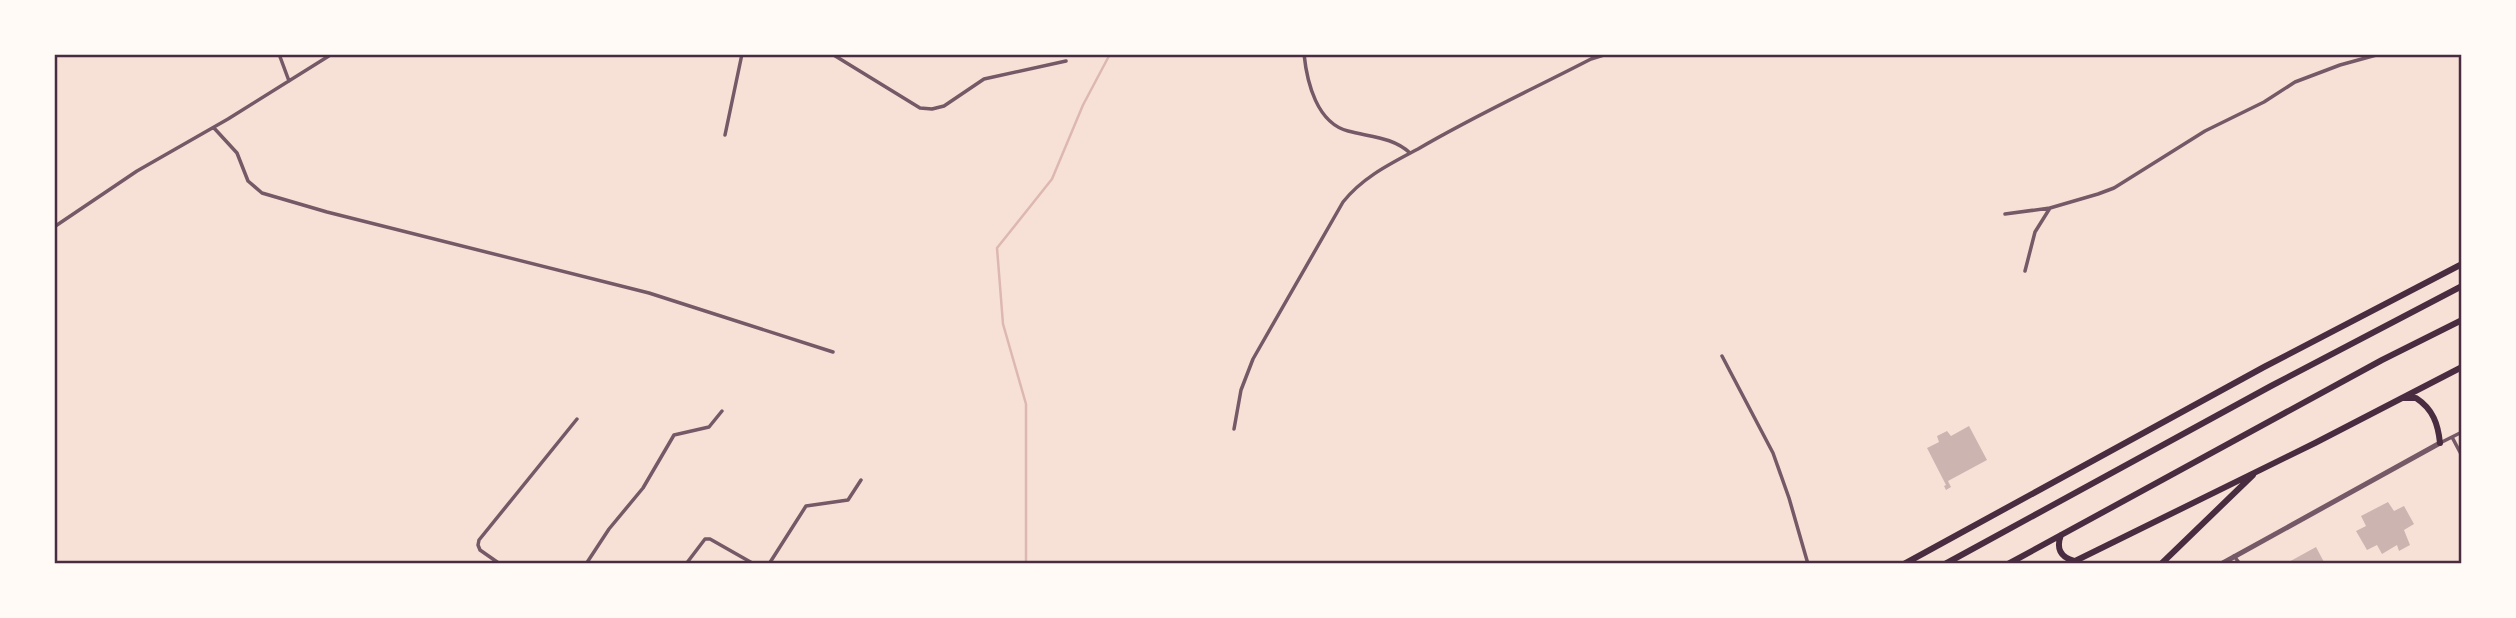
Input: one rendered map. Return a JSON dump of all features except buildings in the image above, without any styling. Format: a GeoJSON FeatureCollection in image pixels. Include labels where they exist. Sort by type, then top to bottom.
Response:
{"type":"FeatureCollection","features":[{"type":"Feature","properties":{"kind":"main road"},"geometry":{"type":"LineString","coordinates":[[1904,564],[2264,367],[2462,264]]}},
{"type":"Feature","properties":{"kind":"main road"},"geometry":{"type":"LineString","coordinates":[[1945,564],[2271,386],[2462,286]]}},
{"type":"Feature","properties":{"kind":"main road"},"geometry":{"type":"LineString","coordinates":[[2008,564],[2382,359],[2462,320]]}},
{"type":"Feature","properties":{"kind":"main road"},"geometry":{"type":"LineString","coordinates":[[2062,533],[2059,551],[2071,562],[2462,367]]}},
{"type":"Feature","properties":{"kind":"main road"},"geometry":{"type":"LineString","coordinates":[[2402,398],[2416,398],[2424,403],[2436,421],[2440,443]]}},
{"type":"Feature","properties":{"kind":"main road"},"geometry":{"type":"LineString","coordinates":[[2161,564],[2257,471]]}},
{"type":"Feature","properties":{"kind":"main road"},"geometry":{"type":"LineString","coordinates":[[2172,564],[2173,551]]}},
{"type":"Feature","properties":{"kind":"street"},"geometry":{"type":"LineString","coordinates":[[279,54],[289,81]]}},
{"type":"Feature","properties":{"kind":"street"},"geometry":{"type":"LineString","coordinates":[[54,227],[137,171],[214,128],[332,54]]}},
{"type":"Feature","properties":{"kind":"street"},"geometry":{"type":"LineString","coordinates":[[725,135],[742,54]]}},
{"type":"Feature","properties":{"kind":"street"},"geometry":{"type":"LineString","coordinates":[[832,54],[920,108],[932,109],[944,106],[984,79],[1066,61]]}},
{"type":"Feature","properties":{"kind":"street"},"geometry":{"type":"LineString","coordinates":[[1304,54],[1310,89],[1325,118],[1345,131],[1387,140],[1402,146],[1410,153]]}},
{"type":"Feature","properties":{"kind":"street"},"geometry":{"type":"LineString","coordinates":[[1234,429],[1241,390],[1253,359],[1343,202],[1365,180],[1461,124],[1591,59],[1607,54]]}},
{"type":"Feature","properties":{"kind":"street"},"geometry":{"type":"LineString","coordinates":[[2005,214],[2050,208],[2114,188],[2205,131],[2264,103],[2295,82],[2380,54]]}},
{"type":"Feature","properties":{"kind":"street"},"geometry":{"type":"LineString","coordinates":[[214,128],[237,153],[248,181],[262,193],[327,212],[649,293],[833,352]]}},
{"type":"Feature","properties":{"kind":"street"},"geometry":{"type":"LineString","coordinates":[[2025,271],[2035,232],[2050,208]]}},
{"type":"Feature","properties":{"kind":"street"},"geometry":{"type":"LineString","coordinates":[[1722,356],[1773,453],[1808,564]]}},
{"type":"Feature","properties":{"kind":"street"},"geometry":{"type":"LineString","coordinates":[[586,564],[609,528],[643,488],[674,435],[709,427],[722,411]]}},
{"type":"Feature","properties":{"kind":"street"},"geometry":{"type":"LineString","coordinates":[[500,564],[481,550],[479,540],[577,419]]}},
{"type":"Feature","properties":{"kind":"street"},"geometry":{"type":"LineString","coordinates":[[2221,564],[2462,432]]}},
{"type":"Feature","properties":{"kind":"street"},"geometry":{"type":"LineString","coordinates":[[2452,437],[2462,456]]}},
{"type":"Feature","properties":{"kind":"street"},"geometry":{"type":"LineString","coordinates":[[769,564],[807,506],[848,500],[861,480]]}},
{"type":"Feature","properties":{"kind":"street"},"geometry":{"type":"LineString","coordinates":[[686,564],[705,539],[710,539],[754,564]]}},
{"type":"Feature","properties":{"kind":"street"},"geometry":{"type":"LineString","coordinates":[[2234,556],[2240,564]]}},
{"type":"Feature","properties":{"kind":"waterway"},"geometry":{"type":"LineString","coordinates":[[1026,564],[1026,404],[1003,324],[997,248],[1052,179],[1083,105],[1110,54]]}}]}
